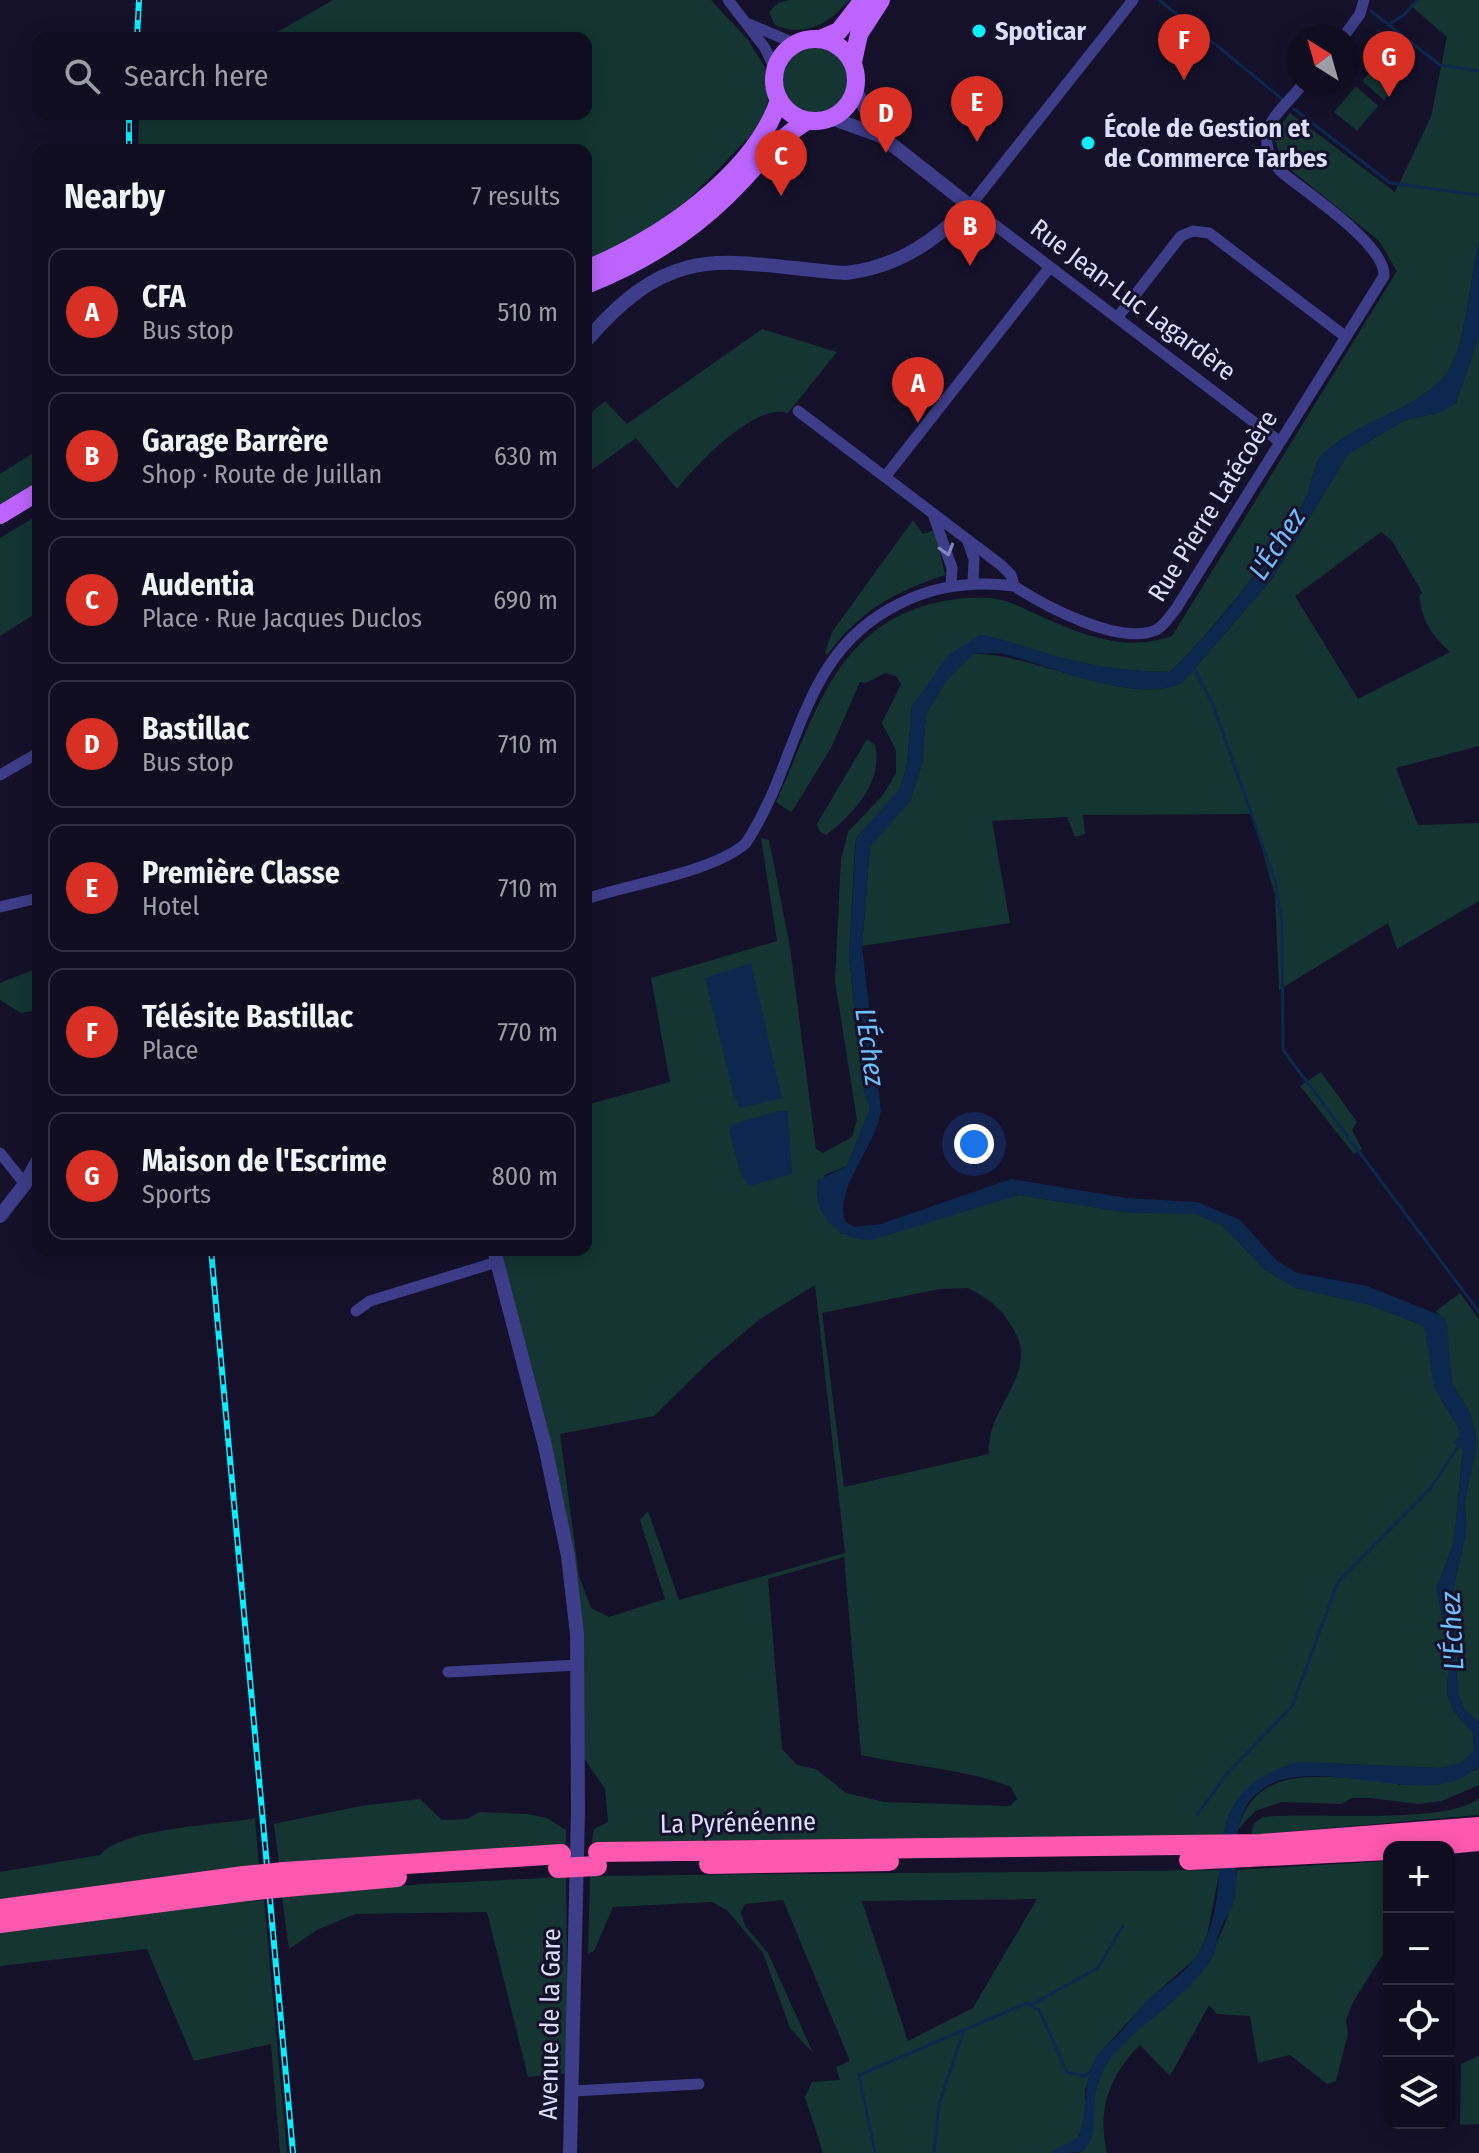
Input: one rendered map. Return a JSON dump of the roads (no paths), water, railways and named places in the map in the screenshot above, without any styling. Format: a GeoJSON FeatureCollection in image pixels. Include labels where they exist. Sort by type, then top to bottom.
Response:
{"type":"FeatureCollection","features":[{"type":"Feature","properties":{"kind":"highway","name":"La Pyrénéenne"},"geometry":{"type":"LineString","coordinates":[[1261,1851],[1479,1827]]}},
{"type":"Feature","properties":{"kind":"highway"},"geometry":{"type":"LineString","coordinates":[[1455,1843],[1479,1841]]}},
{"type":"Feature","properties":{"kind":"highway","name":"La Pyrénéenne"},"geometry":{"type":"LineString","coordinates":[[0,1909],[246,1883],[426,1874],[597,1859],[1383,1850]]}},
{"type":"Feature","properties":{"kind":"highway","name":"La Pyrénéenne"},"geometry":{"type":"LineString","coordinates":[[0,1923],[246,1883]]}},
{"type":"Feature","properties":{"kind":"main road"},"geometry":{"type":"LineString","coordinates":[[592,266],[628,250],[696,205],[765,133],[779,100],[775,69],[787,50],[796,44],[839,31],[863,0]]}},
{"type":"Feature","properties":{"kind":"main road"},"geometry":{"type":"LineString","coordinates":[[592,282],[645,257],[682,233],[723,200],[776,142],[807,121],[831,118],[850,102],[855,90],[853,62],[859,34],[881,0]]}},
{"type":"Feature","properties":{"kind":"main road"},"geometry":{"type":"LineString","coordinates":[[820,39],[839,46],[853,62]]}},
{"type":"Feature","properties":{"kind":"main road"},"geometry":{"type":"LineString","coordinates":[[779,100],[796,117],[807,121]]}},
{"type":"Feature","properties":{"kind":"main road"},"geometry":{"type":"LineString","coordinates":[[0,515],[32,496]]}},
{"type":"Feature","properties":{"kind":"main road"},"geometry":{"type":"LineString","coordinates":[[0,529],[32,509]]}},
{"type":"Feature","properties":{"kind":"street"},"geometry":{"type":"LineString","coordinates":[[728,0],[749,24],[775,69]]}},
{"type":"Feature","properties":{"kind":"street"},"geometry":{"type":"LineString","coordinates":[[592,335],[635,291],[668,273],[713,261],[846,273],[867,271],[925,245],[970,206],[1133,0]]}},
{"type":"Feature","properties":{"kind":"street"},"geometry":{"type":"LineString","coordinates":[[1353,24],[1364,0]]}},
{"type":"Feature","properties":{"kind":"street"},"geometry":{"type":"LineString","coordinates":[[749,24],[796,44]]}},
{"type":"Feature","properties":{"kind":"street","name":"Rue Jean-Luc Lagardère"},"geometry":{"type":"LineString","coordinates":[[855,90],[881,136]]}},
{"type":"Feature","properties":{"kind":"street","name":"Rue Pierre Latécoère"},"geometry":{"type":"LineString","coordinates":[[798,411],[1011,575],[1014,586],[1060,615],[1142,634],[1157,629],[1177,607],[1384,276],[1385,265],[1373,248],[1280,171],[1269,157],[1264,143],[1266,132],[1294,96]]}},
{"type":"Feature","properties":{"kind":"street","name":"Rue Jean-Luc Lagardère"},"geometry":{"type":"LineString","coordinates":[[831,118],[881,136],[1280,442]]}},
{"type":"Feature","properties":{"kind":"street"},"geometry":{"type":"LineString","coordinates":[[1117,318],[1181,236],[1193,231],[1209,233],[1346,337]]}},
{"type":"Feature","properties":{"kind":"street"},"geometry":{"type":"LineString","coordinates":[[885,477],[1050,267]]}},
{"type":"Feature","properties":{"kind":"street","name":"Rue Pierre Latécoère"},"geometry":{"type":"LineString","coordinates":[[933,517],[952,568],[951,586]]}},
{"type":"Feature","properties":{"kind":"street"},"geometry":{"type":"LineString","coordinates":[[967,540],[974,559],[973,584]]}},
{"type":"Feature","properties":{"kind":"street"},"geometry":{"type":"LineString","coordinates":[[592,897],[733,855],[752,834],[818,684],[838,649],[878,614],[951,586],[1014,586]]}},
{"type":"Feature","properties":{"kind":"street"},"geometry":{"type":"LineString","coordinates":[[0,775],[32,756]]}},
{"type":"Feature","properties":{"kind":"street"},"geometry":{"type":"LineString","coordinates":[[0,907],[32,899]]}},
{"type":"Feature","properties":{"kind":"street"},"geometry":{"type":"LineString","coordinates":[[0,1153],[25,1184]]}},
{"type":"Feature","properties":{"kind":"street"},"geometry":{"type":"LineString","coordinates":[[0,1216],[32,1171]]}},
{"type":"Feature","properties":{"kind":"street"},"geometry":{"type":"LineString","coordinates":[[356,1311],[370,1301],[496,1256]]}},
{"type":"Feature","properties":{"kind":"street","name":"Avenue de la Gare"},"geometry":{"type":"LineString","coordinates":[[496,1256],[543,1437],[568,1556],[578,1665],[574,2091],[570,2153]]}},
{"type":"Feature","properties":{"kind":"street"},"geometry":{"type":"LineString","coordinates":[[448,1672],[578,1665]]}},
{"type":"Feature","properties":{"kind":"street"},"geometry":{"type":"LineString","coordinates":[[574,2091],[699,2084]]}},
{"type":"Feature","properties":{"kind":"water","name":"L'Échez"},"geometry":{"type":"Polygon","coordinates":[[[1479,242],[1479,335],[1456,403],[1441,412],[1405,420],[1348,454],[1272,579],[1182,683],[1163,688],[1117,686],[1004,654],[973,654],[946,681],[926,714],[922,764],[910,801],[870,847],[862,946],[881,1110],[878,1124],[845,1196],[845,1221],[854,1227],[881,1224],[1011,1179],[1127,1198],[1197,1202],[1240,1220],[1276,1260],[1297,1273],[1367,1286],[1442,1316],[1447,1325],[1452,1383],[1470,1413],[1477,1441],[1465,1501],[1466,1533],[1452,1595],[1458,1694],[1464,1709],[1479,1723],[1479,1765],[1457,1780],[1429,1785],[1330,1776],[1298,1777],[1270,1784],[1249,1802],[1237,1836],[1235,1897],[1220,1930],[1214,1954],[1192,1983],[1134,2034],[1108,2062],[1097,2087],[1093,2135],[1086,2148],[1080,2152],[1050,2153],[1079,2137],[1088,2080],[1099,2053],[1147,2001],[1181,1974],[1196,1957],[1210,1929],[1217,1900],[1227,1819],[1240,1796],[1262,1777],[1298,1762],[1440,1768],[1461,1763],[1474,1751],[1473,1733],[1454,1711],[1447,1694],[1449,1658],[1437,1588],[1454,1542],[1463,1449],[1453,1443],[1459,1437],[1458,1427],[1434,1387],[1424,1326],[1371,1305],[1296,1288],[1264,1269],[1222,1225],[1195,1214],[1123,1212],[1019,1195],[872,1240],[849,1236],[830,1223],[818,1204],[818,1180],[847,1166],[870,1109],[862,1083],[849,955],[856,838],[900,788],[907,764],[912,706],[949,654],[980,635],[1087,664],[1170,672],[1224,613],[1278,543],[1305,500],[1322,455],[1351,433],[1416,399],[1444,377],[1462,332],[1479,242]]]}},
{"type":"Feature","properties":{"kind":"water"},"geometry":{"type":"Polygon","coordinates":[[[751,963],[782,1098],[740,1108],[734,1097],[705,978],[751,963]]]}},
{"type":"Feature","properties":{"kind":"water"},"geometry":{"type":"Polygon","coordinates":[[[788,1111],[792,1174],[749,1186],[741,1174],[729,1131],[733,1124],[788,1111]]]}},
{"type":"Feature","properties":{"kind":"waterway"},"geometry":{"type":"LineString","coordinates":[[1159,0],[1213,43]]}},
{"type":"Feature","properties":{"kind":"waterway"},"geometry":{"type":"LineString","coordinates":[[1388,25],[1405,14],[1417,0]]}},
{"type":"Feature","properties":{"kind":"waterway"},"geometry":{"type":"LineString","coordinates":[[1371,11],[1440,65],[1479,71]]}},
{"type":"Feature","properties":{"kind":"waterway"},"geometry":{"type":"LineString","coordinates":[[1216,45],[1282,99]]}},
{"type":"Feature","properties":{"kind":"waterway"},"geometry":{"type":"LineString","coordinates":[[1294,109],[1390,183],[1479,195]]}},
{"type":"Feature","properties":{"kind":"waterway"},"geometry":{"type":"LineString","coordinates":[[1193,666],[1213,705],[1275,881],[1282,922],[1283,1050],[1479,1312]]}},
{"type":"Feature","properties":{"kind":"waterway"},"geometry":{"type":"LineString","coordinates":[[1197,1815],[1225,1776],[1292,1706],[1338,1582],[1430,1489],[1459,1445]]}},
{"type":"Feature","properties":{"kind":"waterway"},"geometry":{"type":"LineString","coordinates":[[1033,2004],[1098,1968],[1123,1926]]}},
{"type":"Feature","properties":{"kind":"waterway"},"geometry":{"type":"LineString","coordinates":[[875,2153],[859,2075],[1027,2003],[1039,2010],[1067,2072],[1084,2076],[1093,2069]]}},
{"type":"Feature","properties":{"kind":"waterway"},"geometry":{"type":"LineString","coordinates":[[934,2153],[939,2104],[964,2030]]}},
{"type":"Feature","properties":{"kind":"railway"},"geometry":{"type":"LineString","coordinates":[[137,32],[139,0]]}},
{"type":"Feature","properties":{"kind":"railway"},"geometry":{"type":"LineString","coordinates":[[129,120],[129,144]]}},
{"type":"Feature","properties":{"kind":"railway"},"geometry":{"type":"LineString","coordinates":[[212,1256],[293,2153]]}},
{"type":"Feature","properties":{"kind":"place","name":"Spoticar"},"geometry":{"type":"Point","coordinates":[979,31]}},
{"type":"Feature","properties":{"kind":"place","name":"Télésite Bastillac"},"geometry":{"type":"Point","coordinates":[1184,80]}},
{"type":"Feature","properties":{"kind":"place","name":"Maison de l'Escrime"},"geometry":{"type":"Point","coordinates":[1389,97]}},
{"type":"Feature","properties":{"kind":"place","name":"Première Classe"},"geometry":{"type":"Point","coordinates":[977,142]}},
{"type":"Feature","properties":{"kind":"place","name":"École de Gestion et de Commerce Tarbes"},"geometry":{"type":"Point","coordinates":[1088,143]}},
{"type":"Feature","properties":{"kind":"place","name":"Bastillac"},"geometry":{"type":"Point","coordinates":[886,153]}},
{"type":"Feature","properties":{"kind":"place","name":"Audentia"},"geometry":{"type":"Point","coordinates":[781,196]}},
{"type":"Feature","properties":{"kind":"place","name":"Garage Barrère"},"geometry":{"type":"Point","coordinates":[970,266]}},
{"type":"Feature","properties":{"kind":"place","name":"CFA"},"geometry":{"type":"Point","coordinates":[918,423]}}]}
